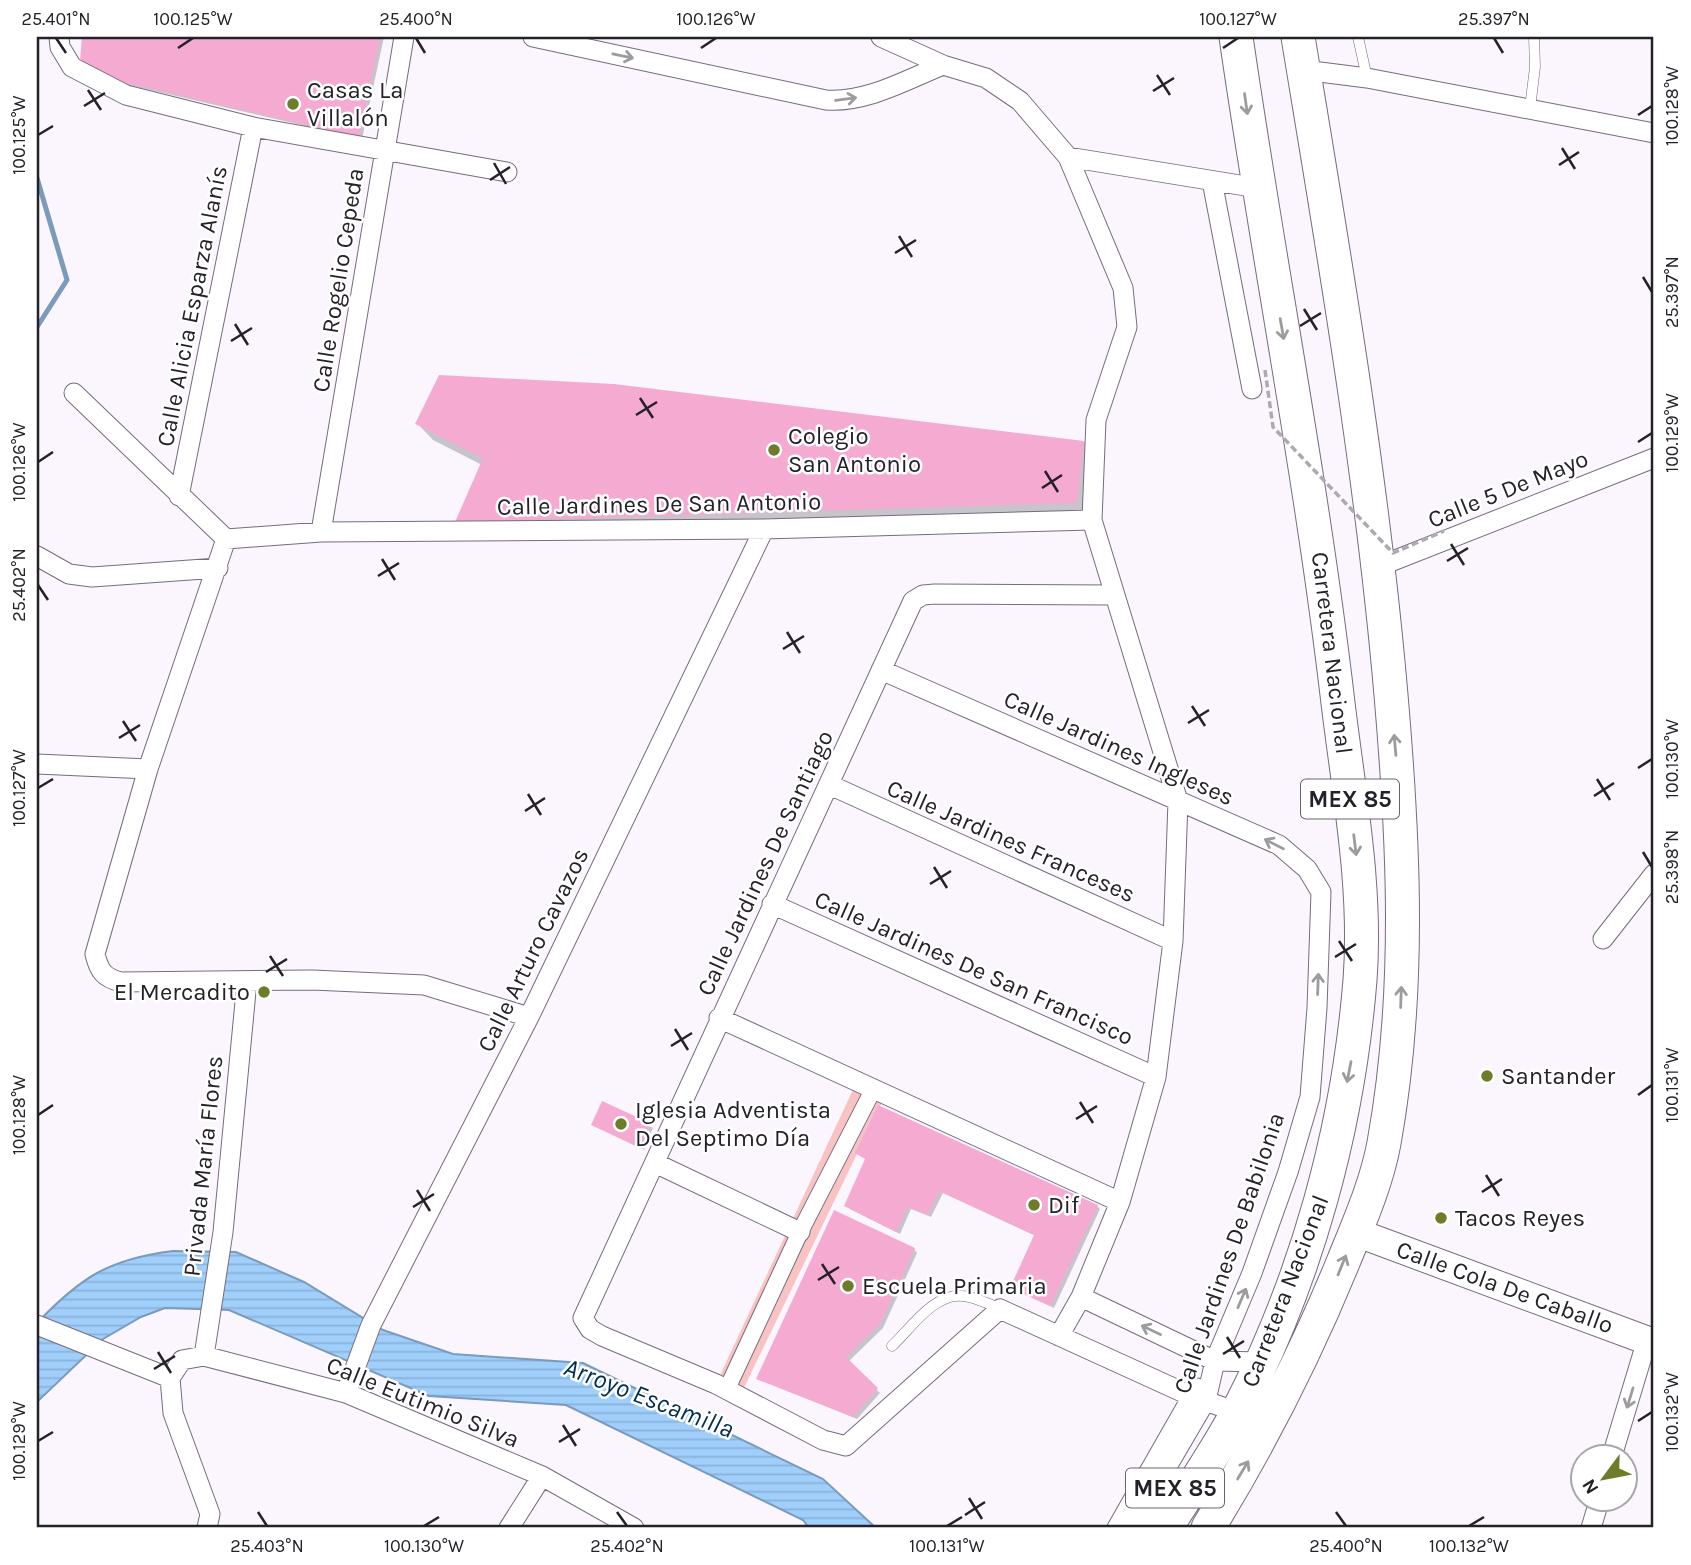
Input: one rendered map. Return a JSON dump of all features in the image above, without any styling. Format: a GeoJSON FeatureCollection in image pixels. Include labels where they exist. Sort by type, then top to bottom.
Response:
{"type":"FeatureCollection","features":[{"type":"Feature","properties":{"kind":"highway","name":"Carretera Nacional"},"geometry":{"type":"LineString","coordinates":[[1166,1528],[1237,1412],[1262,1362],[1306,1252],[1331,1167],[1351,1058],[1360,963],[1360,881],[1322,568],[1258,188],[1236,37]]}},
{"type":"Feature","properties":{"kind":"highway","name":"Carretera Nacional"},"geometry":{"type":"LineString","coordinates":[[1217,1519],[1261,1440],[1313,1335],[1355,1232],[1383,1146],[1401,1009],[1405,908],[1402,823],[1380,566],[1303,45]]}},
{"type":"Feature","properties":{"kind":"highway","name":"MEX 85"},"geometry":{"type":"LineString","coordinates":[[1133,1528],[1216,1448]]}},
{"type":"Feature","properties":{"kind":"main road","name":"Calle Cola De Caballo"},"geometry":{"type":"LineString","coordinates":[[1355,1232],[1651,1342]]}},
{"type":"Feature","properties":{"kind":"street"},"geometry":{"type":"LineString","coordinates":[[59,37],[60,47],[72,67],[126,95],[253,127],[507,172]]}},
{"type":"Feature","properties":{"kind":"street","name":"Calle Rogelio Cepeda"},"geometry":{"type":"LineString","coordinates":[[321,532],[404,37]]}},
{"type":"Feature","properties":{"kind":"street"},"geometry":{"type":"LineString","coordinates":[[533,37],[835,101],[863,96],[943,65]]}},
{"type":"Feature","properties":{"kind":"street"},"geometry":{"type":"LineString","coordinates":[[881,37],[943,65],[986,78],[1020,101],[1068,157],[1124,288],[1127,327],[1096,420],[1092,520],[1178,801],[1173,941],[1156,1077],[1121,1202],[1081,1297],[1059,1336]]}},
{"type":"Feature","properties":{"kind":"street"},"geometry":{"type":"LineString","coordinates":[[1303,45],[1367,78],[1654,132]]}},
{"type":"Feature","properties":{"kind":"street","name":"Calle Alicia Esparza Alanís"},"geometry":{"type":"LineString","coordinates":[[179,496],[253,127]]}},
{"type":"Feature","properties":{"kind":"street"},"geometry":{"type":"LineString","coordinates":[[1068,157],[1258,188]]}},
{"type":"Feature","properties":{"kind":"street"},"geometry":{"type":"LineString","coordinates":[[1212,181],[1252,389]]}},
{"type":"Feature","properties":{"kind":"street"},"geometry":{"type":"LineString","coordinates":[[74,393],[226,539],[148,769],[95,954],[99,969],[108,979],[121,982],[312,980],[424,985],[529,1017]]}},
{"type":"Feature","properties":{"kind":"street","name":"Calle 5 De Mayo"},"geometry":{"type":"LineString","coordinates":[[1380,566],[1654,458]]}},
{"type":"Feature","properties":{"kind":"street","name":"Calle Jardines De San Antonio"},"geometry":{"type":"LineString","coordinates":[[226,539],[321,532],[764,529],[1092,520]]}},
{"type":"Feature","properties":{"kind":"street","name":"Calle Arturo Cavazos"},"geometry":{"type":"LineString","coordinates":[[346,1393],[357,1356],[371,1325],[529,1017],[764,529]]}},
{"type":"Feature","properties":{"kind":"street"},"geometry":{"type":"LineString","coordinates":[[37,556],[69,574],[92,577],[218,568]]}},
{"type":"Feature","properties":{"kind":"street","name":"Calle Jardines De Santiago"},"geometry":{"type":"LineString","coordinates":[[727,1389],[590,1329],[583,1318],[719,1018],[830,785],[908,609],[913,601],[923,595],[1113,595]]}},
{"type":"Feature","properties":{"kind":"street","name":"Calle Jardines Ingleses"},"geometry":{"type":"LineString","coordinates":[[881,670],[1279,845],[1307,870],[1321,892]]}},
{"type":"Feature","properties":{"kind":"street"},"geometry":{"type":"LineString","coordinates":[[37,764],[148,769]]}},
{"type":"Feature","properties":{"kind":"street","name":"Calle Jardines Franceses"},"geometry":{"type":"LineString","coordinates":[[830,785],[1173,941]]}},
{"type":"Feature","properties":{"kind":"street"},"geometry":{"type":"LineString","coordinates":[[1603,939],[1654,874]]}},
{"type":"Feature","properties":{"kind":"street","name":"Calle Jardines De Babilonia"},"geometry":{"type":"LineString","coordinates":[[1133,1528],[1215,1361],[1257,1260],[1288,1172],[1310,1097],[1318,1007],[1321,892]]}},
{"type":"Feature","properties":{"kind":"street","name":"Calle Jardines De San Francisco"},"geometry":{"type":"LineString","coordinates":[[772,904],[1156,1077]]}},
{"type":"Feature","properties":{"kind":"street","name":"Privada María Flores"},"geometry":{"type":"LineString","coordinates":[[204,1356],[223,1232],[247,981]]}},
{"type":"Feature","properties":{"kind":"street"},"geometry":{"type":"LineString","coordinates":[[719,1018],[1121,1202]]}},
{"type":"Feature","properties":{"kind":"street"},"geometry":{"type":"LineString","coordinates":[[874,1088],[800,1232],[727,1389],[823,1440],[846,1446],[1000,1309],[1198,1398],[1237,1412]]}},
{"type":"Feature","properties":{"kind":"street"},"geometry":{"type":"LineString","coordinates":[[654,1163],[800,1232]]}},
{"type":"Feature","properties":{"kind":"street"},"geometry":{"type":"LineString","coordinates":[[1081,1297],[1215,1361],[1262,1362]]}},
{"type":"Feature","properties":{"kind":"street"},"geometry":{"type":"LineString","coordinates":[[40,1326],[170,1378],[173,1413],[210,1514],[207,1528]]}},
{"type":"Feature","properties":{"kind":"street"},"geometry":{"type":"LineString","coordinates":[[1617,1442],[1651,1342]]}},
{"type":"Feature","properties":{"kind":"street","name":"Calle Eutimio Silva"},"geometry":{"type":"LineString","coordinates":[[170,1378],[182,1360],[204,1356],[346,1393],[542,1476],[634,1528]]}},
{"type":"Feature","properties":{"kind":"street","name":"MEX 85"},"geometry":{"type":"LineString","coordinates":[[1117,1528],[1198,1398]]}},
{"type":"Feature","properties":{"kind":"street"},"geometry":{"type":"LineString","coordinates":[[509,1528],[542,1476]]}},
{"type":"Feature","properties":{"kind":"lane"},"geometry":{"type":"LineString","coordinates":[[1358,37],[1367,78]]}},
{"type":"Feature","properties":{"kind":"lane"},"geometry":{"type":"LineString","coordinates":[[1530,108],[1536,45],[1534,37]]}},
{"type":"Feature","properties":{"kind":"lane"},"geometry":{"type":"LineString","coordinates":[[892,1346],[935,1303],[948,1298],[961,1295],[1000,1309]]}},
{"type":"Feature","properties":{"kind":"path"},"geometry":{"type":"LineString","coordinates":[[1265,370],[1273,427],[1393,552],[1444,531]]}},
{"type":"Feature","properties":{"kind":"shaded area"},"geometry":{"type":"Polygon","coordinates":[[[857,1081],[886,1094],[740,1396],[716,1384],[857,1081]]]}},
{"type":"Feature","properties":{"kind":"water","name":"Arroyo Escamilla"},"geometry":{"type":"Polygon","coordinates":[[[173,1251],[236,1252],[304,1282],[383,1330],[453,1354],[583,1363],[823,1479],[876,1528],[809,1528],[803,1520],[566,1405],[429,1396],[229,1310],[165,1308],[141,1317],[103,1339],[37,1402],[37,1323],[82,1282],[113,1265],[173,1251]]]}},
{"type":"Feature","properties":{"kind":"building","name":"Casas La Villalón"},"geometry":{"type":"Polygon","coordinates":[[[82,37],[380,37],[359,137],[79,72],[82,37]]]}},
{"type":"Feature","properties":{"kind":"building","name":"Colegio San Antonio"},"geometry":{"type":"Polygon","coordinates":[[[439,375],[614,384],[1084,441],[1077,503],[455,522],[483,458],[415,424],[439,375]]]}},
{"type":"Feature","properties":{"kind":"building","name":"Iglesia Adventista Del Septimo Día"},"geometry":{"type":"Polygon","coordinates":[[[602,1101],[650,1123],[640,1148],[591,1125],[602,1101]]]}},
{"type":"Feature","properties":{"kind":"building","name":"Dif"},"geometry":{"type":"Polygon","coordinates":[[[878,1105],[1098,1205],[1050,1306],[1010,1288],[1034,1235],[939,1191],[928,1215],[908,1207],[896,1232],[844,1206],[865,1159],[855,1153],[878,1105]]]}},
{"type":"Feature","properties":{"kind":"building","name":"Escuela Primaria"},"geometry":{"type":"Polygon","coordinates":[[[834,1210],[915,1248],[880,1324],[846,1357],[878,1388],[853,1417],[756,1379],[834,1210]]]}},
{"type":"Feature","properties":{"kind":"waterway"},"geometry":{"type":"LineString","coordinates":[[37,178],[67,280],[37,327]]}},
{"type":"Feature","properties":{"kind":"place","name":"Casas La Villalón"},"geometry":{"type":"Point","coordinates":[293,104]}},
{"type":"Feature","properties":{"kind":"place","name":"Colegio San Antonio"},"geometry":{"type":"Point","coordinates":[774,450]}},
{"type":"Feature","properties":{"kind":"place","name":"El Mercadito"},"geometry":{"type":"Point","coordinates":[264,992]}},
{"type":"Feature","properties":{"kind":"place","name":"Santander"},"geometry":{"type":"Point","coordinates":[1487,1076]}},
{"type":"Feature","properties":{"kind":"place","name":"Iglesia Adventista Del Septimo Día"},"geometry":{"type":"Point","coordinates":[621,1124]}},
{"type":"Feature","properties":{"kind":"place","name":"Dif"},"geometry":{"type":"Point","coordinates":[1034,1205]}},
{"type":"Feature","properties":{"kind":"place","name":"Tacos Reyes"},"geometry":{"type":"Point","coordinates":[1441,1218]}},
{"type":"Feature","properties":{"kind":"place","name":"Escuela Primaria"},"geometry":{"type":"Point","coordinates":[848,1286]}}]}
